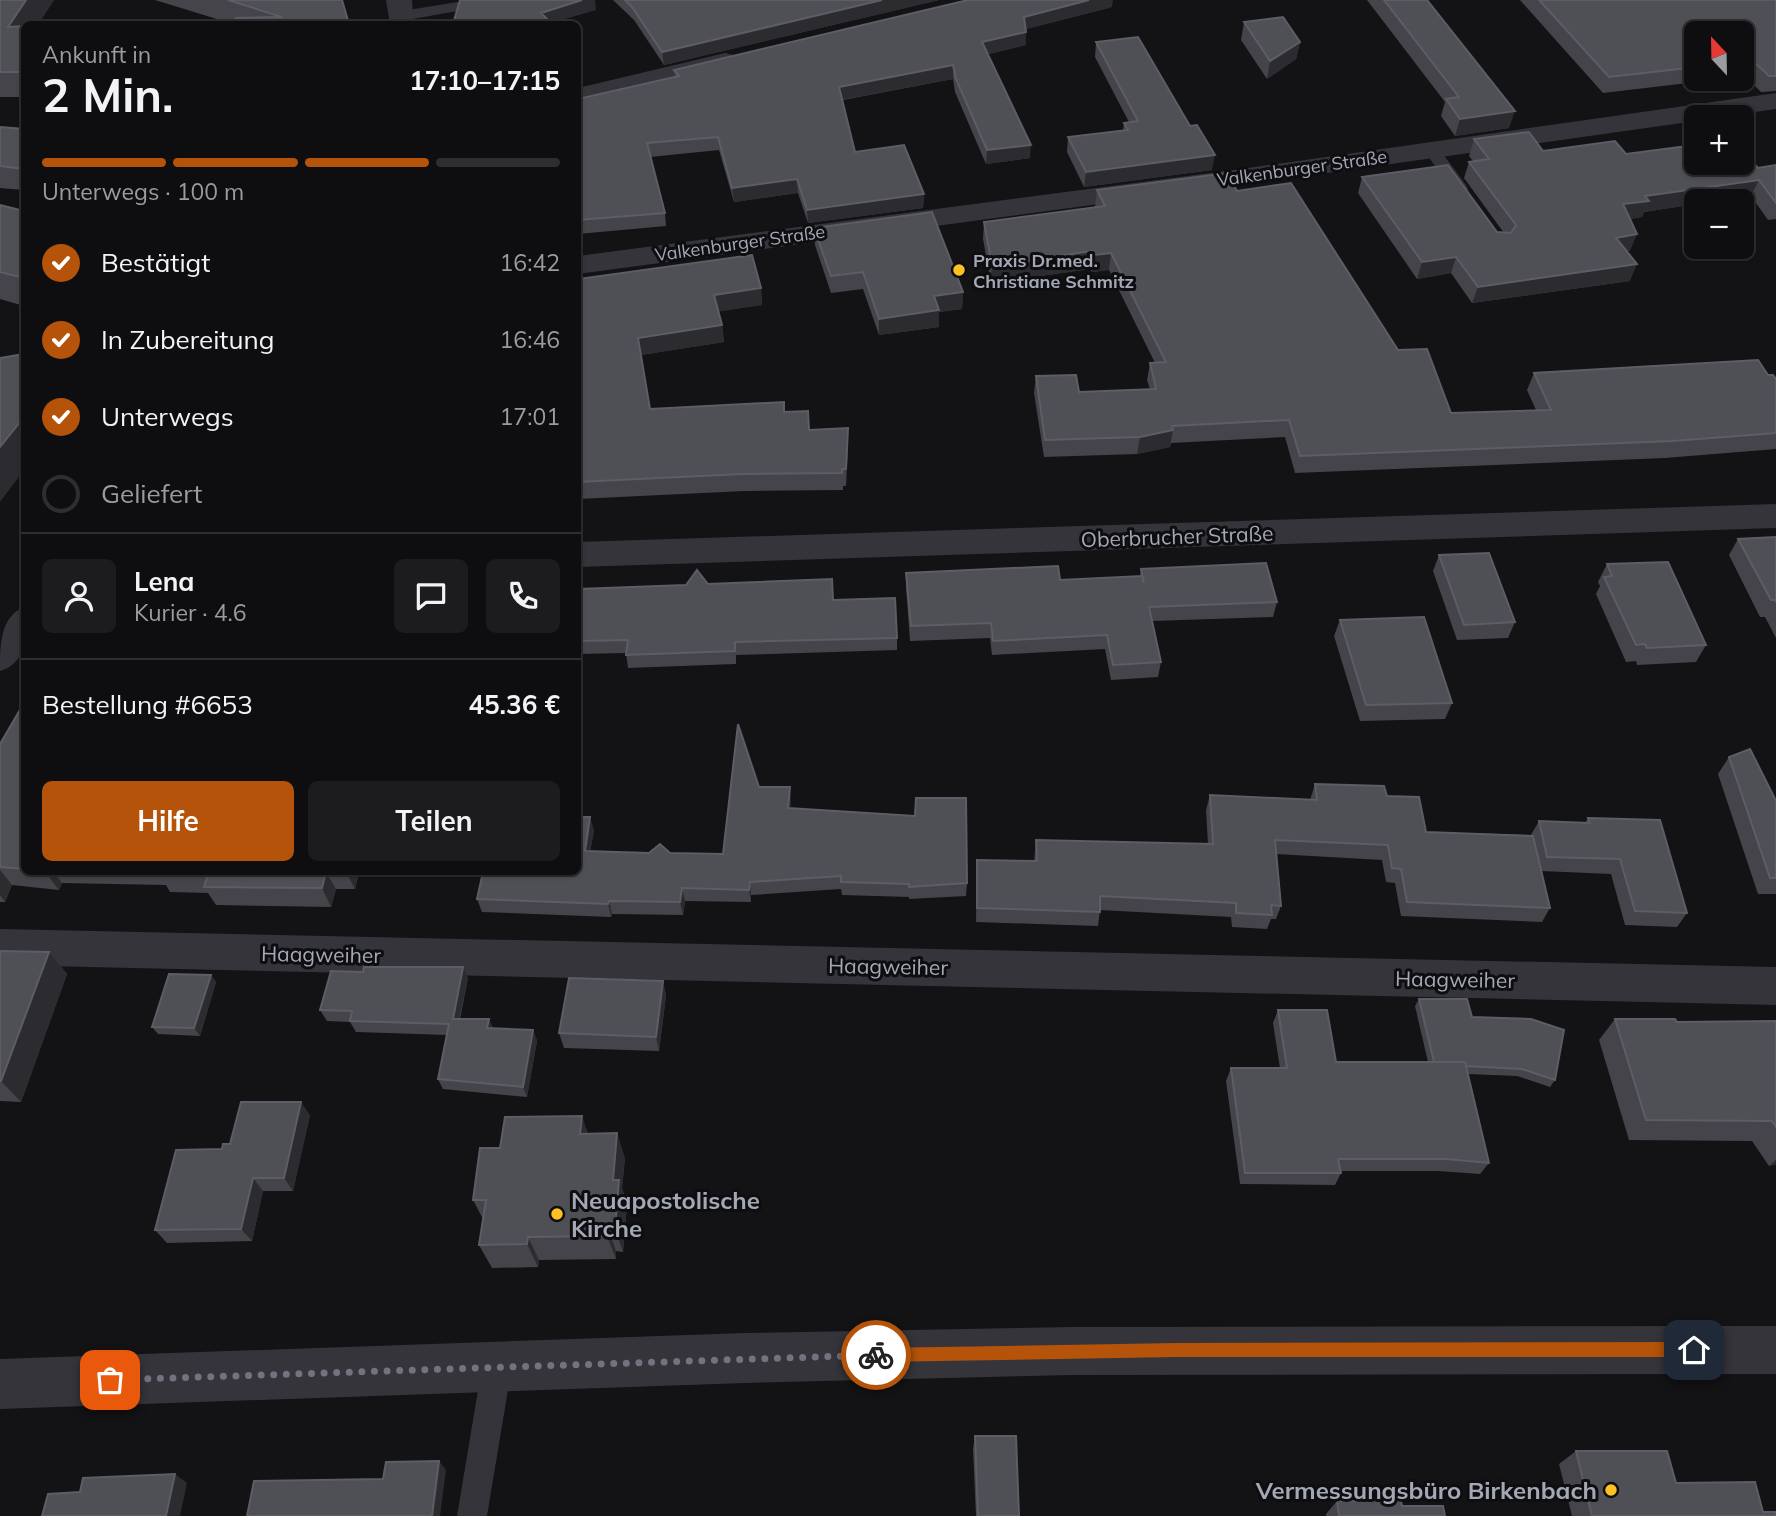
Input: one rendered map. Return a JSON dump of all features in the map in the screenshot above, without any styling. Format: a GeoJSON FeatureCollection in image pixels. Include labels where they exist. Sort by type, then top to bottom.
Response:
{"type":"FeatureCollection","features":[{"type":"Feature","properties":{"kind":"street"},"geometry":{"type":"LineString","coordinates":[[581,95],[753,54]]}},
{"type":"Feature","properties":{"kind":"street","name":"Valkenburger Straße"},"geometry":{"type":"LineString","coordinates":[[581,265],[1776,101]]}},
{"type":"Feature","properties":{"kind":"street","name":"Oberbrucher Straße"},"geometry":{"type":"LineString","coordinates":[[581,555],[1776,516]]}},
{"type":"Feature","properties":{"kind":"street"},"geometry":{"type":"LineString","coordinates":[[0,657],[21,626]]}},
{"type":"Feature","properties":{"kind":"street","name":"Haagweiher"},"geometry":{"type":"LineString","coordinates":[[0,947],[1776,986]]}},
{"type":"Feature","properties":{"kind":"street"},"geometry":{"type":"LineString","coordinates":[[0,1384],[497,1366],[1085,1351],[1776,1350]]}},
{"type":"Feature","properties":{"kind":"lane"},"geometry":{"type":"LineString","coordinates":[[401,14],[496,0]]}},
{"type":"Feature","properties":{"kind":"lane"},"geometry":{"type":"LineString","coordinates":[[1431,149],[1469,202]]}},
{"type":"Feature","properties":{"kind":"lane"},"geometry":{"type":"LineString","coordinates":[[472,1516],[497,1366]]}},
{"type":"Feature","properties":{"kind":"building"},"geometry":{"type":"Polygon","coordinates":[[[0,0],[26,0],[8,27],[21,26],[21,72],[0,72],[0,0]]]}},
{"type":"Feature","properties":{"kind":"building"},"geometry":{"type":"Polygon","coordinates":[[[228,0],[342,0],[348,21],[234,21],[236,18],[282,17],[228,0]]]}},
{"type":"Feature","properties":{"kind":"building"},"geometry":{"type":"Polygon","coordinates":[[[460,0],[582,0],[541,13],[549,21],[454,21],[460,0]]]}},
{"type":"Feature","properties":{"kind":"building"},"geometry":{"type":"Polygon","coordinates":[[[625,0],[882,0],[662,52],[625,0]]]}},
{"type":"Feature","properties":{"kind":"building"},"geometry":{"type":"Polygon","coordinates":[[[968,0],[1089,0],[1024,17],[1026,32],[982,42],[1031,145],[987,150],[956,79],[953,65],[839,87],[855,152],[904,145],[924,194],[807,210],[797,179],[732,188],[718,137],[647,143],[665,213],[581,220],[581,98],[679,76],[674,70],[968,0]]]}},
{"type":"Feature","properties":{"kind":"building"},"geometry":{"type":"Polygon","coordinates":[[[1384,0],[1427,0],[1515,111],[1460,119],[1446,99],[1459,97],[1384,0]]]}},
{"type":"Feature","properties":{"kind":"building"},"geometry":{"type":"Polygon","coordinates":[[[1539,0],[1776,0],[1776,76],[1769,76],[1754,62],[1754,21],[1684,21],[1684,68],[1609,77],[1539,0]]]}},
{"type":"Feature","properties":{"kind":"building"},"geometry":{"type":"Polygon","coordinates":[[[1283,17],[1300,42],[1270,61],[1244,22],[1283,17]]]}},
{"type":"Feature","properties":{"kind":"building"},"geometry":{"type":"Polygon","coordinates":[[[1138,37],[1190,126],[1197,125],[1215,155],[1086,172],[1068,137],[1128,130],[1124,123],[1138,121],[1096,42],[1138,37]]]}},
{"type":"Feature","properties":{"kind":"building"},"geometry":{"type":"Polygon","coordinates":[[[0,127],[21,129],[21,169],[0,166],[0,127]]]}},
{"type":"Feature","properties":{"kind":"building"},"geometry":{"type":"Polygon","coordinates":[[[1529,132],[1543,151],[1615,141],[1626,154],[1684,147],[1684,175],[1754,175],[1754,164],[1758,168],[1776,165],[1776,203],[1759,180],[1645,196],[1649,201],[1623,204],[1637,234],[1616,238],[1637,264],[1478,287],[1456,257],[1422,262],[1362,177],[1448,165],[1497,232],[1511,233],[1516,225],[1469,162],[1489,159],[1474,139],[1529,132]]]}},
{"type":"Feature","properties":{"kind":"building"},"geometry":{"type":"Polygon","coordinates":[[[1227,173],[1237,191],[1291,183],[1398,350],[1427,349],[1451,413],[1551,410],[1534,373],[1758,360],[1768,375],[1773,375],[1776,379],[1776,433],[1673,441],[1300,456],[1289,420],[1172,426],[1173,430],[1140,437],[1045,440],[1036,376],[1076,375],[1079,392],[1156,389],[1150,363],[1166,362],[1111,253],[1094,255],[1092,251],[992,266],[984,222],[1105,206],[1097,190],[1227,173]]]}},
{"type":"Feature","properties":{"kind":"building"},"geometry":{"type":"Polygon","coordinates":[[[0,205],[21,210],[21,277],[0,272],[0,205]]]}},
{"type":"Feature","properties":{"kind":"building"},"geometry":{"type":"Polygon","coordinates":[[[932,212],[963,292],[934,296],[939,310],[879,319],[863,272],[831,276],[814,228],[932,212]]]}},
{"type":"Feature","properties":{"kind":"building"},"geometry":{"type":"Polygon","coordinates":[[[752,255],[761,288],[714,295],[722,325],[638,338],[650,409],[784,402],[784,412],[808,411],[809,430],[848,428],[846,469],[842,469],[842,473],[742,474],[581,482],[581,279],[752,255]]]}},
{"type":"Feature","properties":{"kind":"building"},"geometry":{"type":"Polygon","coordinates":[[[21,354],[21,421],[0,447],[0,358],[21,354]]]}},
{"type":"Feature","properties":{"kind":"building"},"geometry":{"type":"Polygon","coordinates":[[[1776,537],[1776,602],[1771,600],[1738,539],[1776,537]]]}},
{"type":"Feature","properties":{"kind":"building"},"geometry":{"type":"Polygon","coordinates":[[[1489,553],[1515,622],[1464,625],[1439,555],[1489,553]]]}},
{"type":"Feature","properties":{"kind":"building"},"geometry":{"type":"Polygon","coordinates":[[[1668,562],[1706,645],[1647,648],[1645,644],[1636,645],[1604,577],[1612,576],[1607,564],[1668,562]]]}},
{"type":"Feature","properties":{"kind":"building"},"geometry":{"type":"Polygon","coordinates":[[[1266,563],[1277,602],[1149,607],[1161,662],[1113,665],[1107,635],[993,641],[991,623],[911,626],[906,573],[1058,566],[1060,580],[1142,576],[1144,583],[1141,569],[1266,563]]]}},
{"type":"Feature","properties":{"kind":"building"},"geometry":{"type":"Polygon","coordinates":[[[697,570],[708,584],[832,579],[833,600],[895,598],[897,638],[735,642],[735,651],[626,655],[628,640],[581,641],[581,589],[686,585],[697,570]]]}},
{"type":"Feature","properties":{"kind":"building"},"geometry":{"type":"Polygon","coordinates":[[[1424,617],[1452,703],[1366,705],[1340,620],[1424,617]]]}},
{"type":"Feature","properties":{"kind":"building"},"geometry":{"type":"Polygon","coordinates":[[[21,708],[21,869],[0,867],[0,744],[21,708]]]}},
{"type":"Feature","properties":{"kind":"building"},"geometry":{"type":"Polygon","coordinates":[[[738,724],[759,787],[790,787],[788,808],[915,816],[916,798],[966,798],[967,883],[909,887],[909,884],[841,882],[841,876],[750,882],[749,890],[682,888],[680,902],[609,901],[608,904],[477,899],[482,875],[581,875],[581,817],[590,817],[585,851],[649,853],[660,844],[670,853],[723,854],[738,724]]]}},
{"type":"Feature","properties":{"kind":"building"},"geometry":{"type":"Polygon","coordinates":[[[1750,749],[1776,801],[1776,878],[1770,878],[1729,757],[1750,749]]]}},
{"type":"Feature","properties":{"kind":"building"},"geometry":{"type":"Polygon","coordinates":[[[1315,784],[1384,786],[1387,796],[1419,797],[1426,832],[1533,836],[1550,908],[1407,902],[1401,869],[1392,868],[1388,845],[1275,840],[1281,906],[1271,905],[1272,915],[1236,913],[1236,903],[1100,896],[1100,912],[977,908],[977,860],[1037,861],[1036,840],[1213,844],[1210,795],[1317,800],[1315,784]]]}},
{"type":"Feature","properties":{"kind":"building"},"geometry":{"type":"Polygon","coordinates":[[[1588,818],[1660,820],[1687,913],[1635,911],[1620,859],[1547,857],[1539,821],[1590,823],[1588,818]]]}},
{"type":"Feature","properties":{"kind":"building"},"geometry":{"type":"Polygon","coordinates":[[[208,875],[325,875],[322,888],[204,887],[208,875]]]}},
{"type":"Feature","properties":{"kind":"building"},"geometry":{"type":"Polygon","coordinates":[[[0,951],[49,952],[1,1081],[0,1081],[0,951]]]}},
{"type":"Feature","properties":{"kind":"building"},"geometry":{"type":"Polygon","coordinates":[[[364,967],[463,967],[453,1019],[489,1019],[487,1028],[533,1030],[523,1087],[438,1079],[449,1024],[350,1021],[352,1011],[320,1010],[331,971],[363,972],[364,967]]]}},
{"type":"Feature","properties":{"kind":"building"},"geometry":{"type":"Polygon","coordinates":[[[169,974],[211,975],[194,1028],[152,1027],[169,974]]]}},
{"type":"Feature","properties":{"kind":"building"},"geometry":{"type":"Polygon","coordinates":[[[569,978],[663,981],[656,1037],[559,1033],[569,978]]]}},
{"type":"Feature","properties":{"kind":"building"},"geometry":{"type":"Polygon","coordinates":[[[1419,999],[1467,999],[1472,1017],[1531,1019],[1564,1030],[1555,1080],[1522,1069],[1466,1066],[1465,1062],[1434,1062],[1419,999]]]}},
{"type":"Feature","properties":{"kind":"building"},"geometry":{"type":"Polygon","coordinates":[[[1278,1010],[1327,1010],[1336,1062],[1465,1062],[1489,1163],[1446,1159],[1338,1159],[1341,1173],[1245,1173],[1231,1068],[1287,1068],[1278,1010]]]}},
{"type":"Feature","properties":{"kind":"building"},"geometry":{"type":"Polygon","coordinates":[[[1615,1019],[1675,1019],[1677,1022],[1776,1021],[1776,1127],[1772,1121],[1646,1120],[1615,1019]]]}},
{"type":"Feature","properties":{"kind":"building"},"geometry":{"type":"Polygon","coordinates":[[[241,1102],[301,1102],[284,1178],[253,1178],[241,1229],[155,1230],[176,1150],[222,1149],[223,1144],[230,1144],[241,1102]]]}},
{"type":"Feature","properties":{"kind":"building","name":"Neuapostolische Kirche"},"geometry":{"type":"Polygon","coordinates":[[[582,1116],[580,1134],[617,1133],[613,1180],[619,1180],[615,1228],[608,1228],[607,1236],[528,1237],[527,1244],[479,1245],[486,1200],[473,1200],[480,1148],[500,1148],[505,1117],[582,1116]]]}},
{"type":"Feature","properties":{"kind":"building"},"geometry":{"type":"Polygon","coordinates":[[[975,1436],[1016,1436],[1019,1516],[978,1516],[975,1436]]]}},
{"type":"Feature","properties":{"kind":"building"},"geometry":{"type":"Polygon","coordinates":[[[1576,1451],[1667,1451],[1676,1483],[1755,1482],[1763,1512],[1776,1512],[1776,1516],[1592,1516],[1576,1451]]]}},
{"type":"Feature","properties":{"kind":"building"},"geometry":{"type":"Polygon","coordinates":[[[439,1461],[432,1516],[247,1516],[254,1481],[383,1479],[386,1462],[439,1461]]]}},
{"type":"Feature","properties":{"kind":"building"},"geometry":{"type":"Polygon","coordinates":[[[175,1474],[166,1516],[42,1516],[48,1494],[80,1492],[83,1478],[175,1474]]]}},
{"type":"Feature","properties":{"kind":"building"},"geometry":{"type":"Polygon","coordinates":[[[1337,1501],[1401,1501],[1402,1506],[1443,1506],[1445,1516],[1339,1516],[1337,1501]]]}},
{"type":"Feature","properties":{"kind":"way so far"},"geometry":{"type":"LineString","coordinates":[[110,1380],[876,1355]]}},
{"type":"Feature","properties":{"kind":"place","name":"Praxis Dr.med. Christiane Schmitz"},"geometry":{"type":"Point","coordinates":[959,270]}},
{"type":"Feature","properties":{"kind":"place","name":"Neuapostolische Kirche"},"geometry":{"type":"Point","coordinates":[557,1214]}},
{"type":"Feature","properties":{"kind":"place","name":"Vermessungsbüro Birkenbach"},"geometry":{"type":"Point","coordinates":[1611,1490]}},
{"type":"Feature","properties":{"kind":"route"},"geometry":{"type":"LineString","coordinates":[[876,1355],[1177,1350],[1694,1350]]}}]}
